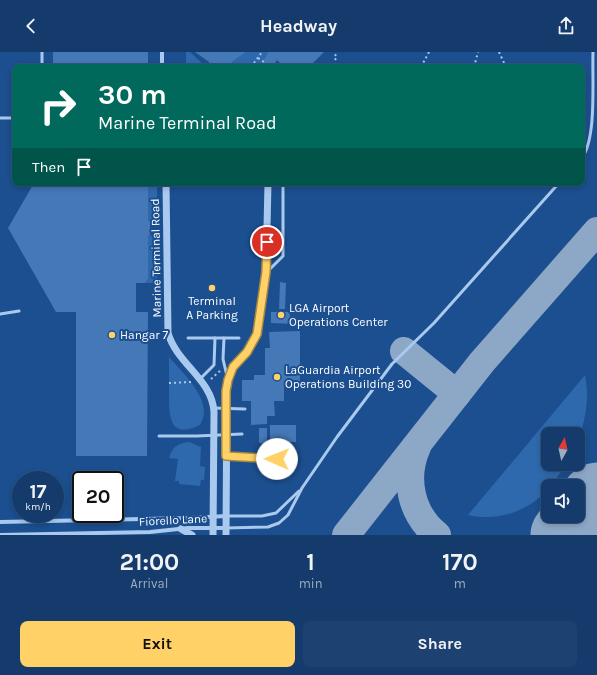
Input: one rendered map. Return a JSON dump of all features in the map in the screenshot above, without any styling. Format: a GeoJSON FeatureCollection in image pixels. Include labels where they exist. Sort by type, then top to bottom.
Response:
{"type":"FeatureCollection","features":[{"type":"Feature","properties":{"kind":"street"},"geometry":{"type":"LineString","coordinates":[[162,52],[162,64]]}},
{"type":"Feature","properties":{"kind":"street","name":"Marine Terminal Road"},"geometry":{"type":"LineString","coordinates":[[166,186],[168,333],[174,348],[197,380],[210,394],[214,408],[213,532]]}},
{"type":"Feature","properties":{"kind":"street"},"geometry":{"type":"LineString","coordinates":[[226,532],[226,408],[228,380],[233,367],[247,352],[257,334],[266,272],[268,186]]}},
{"type":"Feature","properties":{"kind":"street","name":"Fiorello Lane"},"geometry":{"type":"LineString","coordinates":[[0,522],[226,516]]}},
{"type":"Feature","properties":{"kind":"street"},"geometry":{"type":"LineString","coordinates":[[181,529],[192,535]]}},
{"type":"Feature","properties":{"kind":"street","name":"Fiorello Lane"},"geometry":{"type":"LineString","coordinates":[[0,535],[150,532],[181,529],[226,532]]}},
{"type":"Feature","properties":{"kind":"lane"},"geometry":{"type":"LineString","coordinates":[[42,52],[42,64]]}},
{"type":"Feature","properties":{"kind":"lane"},"geometry":{"type":"LineString","coordinates":[[585,153],[592,133],[592,52]]}},
{"type":"Feature","properties":{"kind":"lane"},"geometry":{"type":"LineString","coordinates":[[0,118],[12,118]]}},
{"type":"Feature","properties":{"kind":"lane"},"geometry":{"type":"LineString","coordinates":[[266,272],[283,256],[283,186]]}},
{"type":"Feature","properties":{"kind":"lane"},"geometry":{"type":"LineString","coordinates":[[226,532],[268,527],[279,523],[292,508],[302,488],[337,437],[392,364],[434,323],[557,186]]}},
{"type":"Feature","properties":{"kind":"lane"},"geometry":{"type":"LineString","coordinates":[[0,314],[19,311]]}},
{"type":"Feature","properties":{"kind":"lane"},"geometry":{"type":"LineString","coordinates":[[188,338],[239,338]]}},
{"type":"Feature","properties":{"kind":"lane"},"geometry":{"type":"LineString","coordinates":[[197,380],[214,365],[215,338]]}},
{"type":"Feature","properties":{"kind":"lane"},"geometry":{"type":"LineString","coordinates":[[224,338],[224,359],[228,380]]}},
{"type":"Feature","properties":{"kind":"lane"},"geometry":{"type":"LineString","coordinates":[[214,408],[245,409]]}},
{"type":"Feature","properties":{"kind":"lane"},"geometry":{"type":"LineString","coordinates":[[159,436],[242,434]]}},
{"type":"Feature","properties":{"kind":"lane"},"geometry":{"type":"LineString","coordinates":[[226,456],[277,459]]}},
{"type":"Feature","properties":{"kind":"lane"},"geometry":{"type":"LineString","coordinates":[[226,516],[262,516],[276,513],[302,488]]}},
{"type":"Feature","properties":{"kind":"path"},"geometry":{"type":"LineString","coordinates":[[253,64],[262,52]]}},
{"type":"Feature","properties":{"kind":"path"},"geometry":{"type":"LineString","coordinates":[[336,60],[334,57],[338,52]]}},
{"type":"Feature","properties":{"kind":"path"},"geometry":{"type":"LineString","coordinates":[[423,64],[430,52]]}},
{"type":"Feature","properties":{"kind":"path"},"geometry":{"type":"LineString","coordinates":[[475,64],[478,52]]}},
{"type":"Feature","properties":{"kind":"path"},"geometry":{"type":"LineString","coordinates":[[499,52],[505,64]]}},
{"type":"Feature","properties":{"kind":"path"},"geometry":{"type":"LineString","coordinates":[[258,58],[264,62]]}},
{"type":"Feature","properties":{"kind":"path"},"geometry":{"type":"LineString","coordinates":[[208,381],[221,371]]}},
{"type":"Feature","properties":{"kind":"path"},"geometry":{"type":"LineString","coordinates":[[169,383],[197,380]]}},
{"type":"Feature","properties":{"kind":"shaded area"},"geometry":{"type":"Polygon","coordinates":[[[186,52],[190,52],[203,64],[186,64],[186,52]]]}},
{"type":"Feature","properties":{"kind":"shaded area"},"geometry":{"type":"Polygon","coordinates":[[[246,52],[268,52],[262,64],[232,64],[232,62],[246,52]]]}},
{"type":"Feature","properties":{"kind":"shaded area"},"geometry":{"type":"Polygon","coordinates":[[[148,186],[157,186],[157,220],[148,221],[148,186]]]}},
{"type":"Feature","properties":{"kind":"shaded area"},"geometry":{"type":"Polygon","coordinates":[[[148,235],[157,236],[157,283],[145,283],[148,279],[148,235]]]}},
{"type":"Feature","properties":{"kind":"shaded area"},"geometry":{"type":"Polygon","coordinates":[[[169,357],[197,390],[201,398],[204,414],[203,419],[200,425],[190,429],[182,430],[177,427],[173,423],[171,417],[169,409],[169,357]]]}},
{"type":"Feature","properties":{"kind":"shaded area"},"geometry":{"type":"Polygon","coordinates":[[[585,375],[587,401],[583,427],[542,427],[585,375]]]}},
{"type":"Feature","properties":{"kind":"shaded area"},"geometry":{"type":"Polygon","coordinates":[[[541,428],[541,471],[562,471],[555,479],[541,479],[541,496],[524,508],[515,512],[506,515],[487,517],[468,515],[541,428]]]}},
{"type":"Feature","properties":{"kind":"shaded area"},"geometry":{"type":"Polygon","coordinates":[[[189,442],[201,447],[200,466],[205,467],[204,480],[201,480],[200,486],[179,484],[179,481],[175,481],[178,459],[169,458],[176,446],[189,442]]]}},
{"type":"Feature","properties":{"kind":"building"},"geometry":{"type":"Polygon","coordinates":[[[53,52],[148,52],[148,64],[53,64],[53,52]]]}},
{"type":"Feature","properties":{"kind":"building"},"geometry":{"type":"Polygon","coordinates":[[[195,52],[246,52],[232,62],[232,64],[209,64],[209,62],[195,52]]]}},
{"type":"Feature","properties":{"kind":"building"},"geometry":{"type":"Polygon","coordinates":[[[268,52],[324,52],[312,64],[281,64],[277,60],[275,64],[262,64],[268,52]]]}},
{"type":"Feature","properties":{"kind":"building","name":"Hangar 7"},"geometry":{"type":"Polygon","coordinates":[[[32,186],[148,186],[148,221],[150,221],[150,235],[148,235],[148,279],[145,283],[136,283],[136,312],[148,312],[147,456],[76,456],[76,312],[56,312],[8,228],[32,186]]]}},
{"type":"Feature","properties":{"kind":"building","name":"LGA Airport Operations Center"},"geometry":{"type":"Polygon","coordinates":[[[280,282],[286,283],[285,309],[279,309],[280,282]]]}},
{"type":"Feature","properties":{"kind":"building","name":"LGA Airport Operations Center"},"geometry":{"type":"Polygon","coordinates":[[[271,312],[290,312],[290,318],[296,319],[296,324],[271,323],[271,312]]]}},
{"type":"Feature","properties":{"kind":"building","name":"LaGuardia Airport Operations Building 30"},"geometry":{"type":"Polygon","coordinates":[[[300,331],[300,381],[284,381],[284,401],[274,401],[275,416],[267,416],[267,424],[251,425],[251,401],[242,401],[242,380],[254,380],[254,375],[265,375],[265,348],[270,348],[269,332],[300,331]]]}},
{"type":"Feature","properties":{"kind":"building"},"geometry":{"type":"Polygon","coordinates":[[[270,425],[296,425],[296,442],[270,442],[270,425]]]}},
{"type":"Feature","properties":{"kind":"building"},"geometry":{"type":"Polygon","coordinates":[[[259,428],[267,428],[267,443],[259,443],[259,428]]]}},
{"type":"Feature","properties":{"kind":"taxiway"},"geometry":{"type":"LineString","coordinates":[[346,535],[482,362],[597,231]]}},
{"type":"Feature","properties":{"kind":"taxiway"},"geometry":{"type":"LineString","coordinates":[[404,351],[457,394]]}},
{"type":"Feature","properties":{"kind":"taxiway"},"geometry":{"type":"LineString","coordinates":[[417,447],[411,471],[410,483],[412,495],[421,517],[437,535]]}},
{"type":"Feature","properties":{"kind":"taxiway"},"geometry":{"type":"LineString","coordinates":[[547,535],[586,511]]}},
{"type":"Feature","properties":{"kind":"taxiway"},"geometry":{"type":"LineString","coordinates":[[595,535],[597,519]]}},
{"type":"Feature","properties":{"kind":"runway"},"geometry":{"type":"LineString","coordinates":[[566,535],[597,498]]}},
{"type":"Feature","properties":{"kind":"place","name":"Terminal A Parking"},"geometry":{"type":"Point","coordinates":[212,288]}},
{"type":"Feature","properties":{"kind":"place","name":"LGA Airport Operations Center"},"geometry":{"type":"Point","coordinates":[281,315]}},
{"type":"Feature","properties":{"kind":"place","name":"Hangar 7"},"geometry":{"type":"Point","coordinates":[112,335]}},
{"type":"Feature","properties":{"kind":"place","name":"LaGuardia Airport Operations Building 30"},"geometry":{"type":"Point","coordinates":[277,377]}},
{"type":"Feature","properties":{"kind":"route"},"geometry":{"type":"LineString","coordinates":[[267,242],[266,272],[257,334],[247,352],[230,371],[228,380],[226,391],[226,456],[253,459],[277,459]]}}]}
